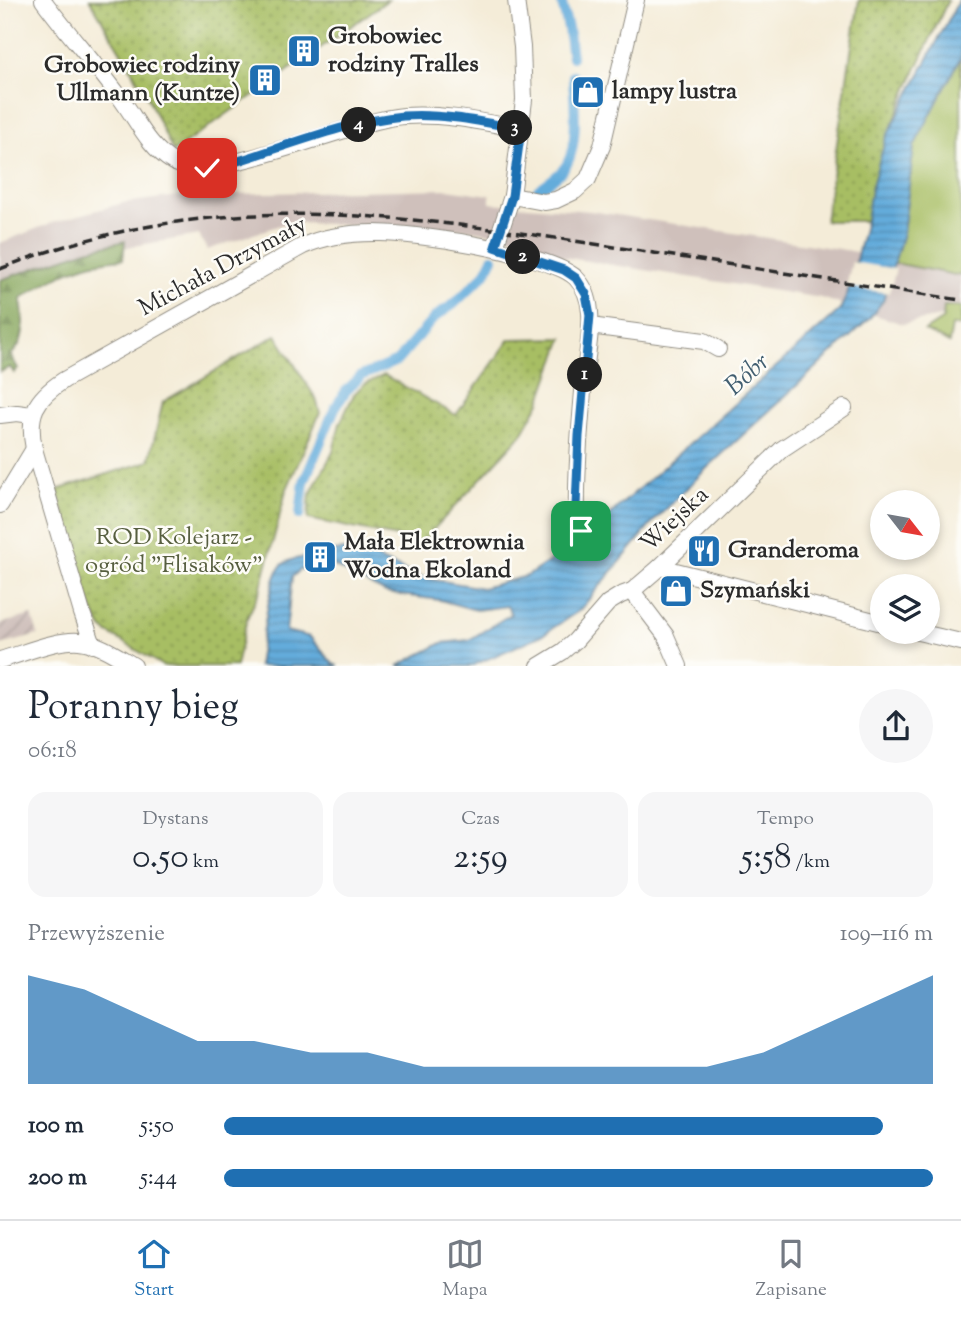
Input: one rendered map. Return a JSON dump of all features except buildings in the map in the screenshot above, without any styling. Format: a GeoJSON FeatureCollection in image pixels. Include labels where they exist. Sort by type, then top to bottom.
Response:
{"type":"FeatureCollection","features":[{"type":"Feature","properties":{"kind":"street"},"geometry":{"type":"LineString","coordinates":[[43,0],[158,150],[172,161],[186,167],[222,166],[355,125],[397,117],[441,117],[521,129]]}},
{"type":"Feature","properties":{"kind":"street"},"geometry":{"type":"LineString","coordinates":[[495,247],[512,196],[525,86],[516,0]]}},
{"type":"Feature","properties":{"kind":"street"},"geometry":{"type":"LineString","coordinates":[[512,196],[544,202],[556,200],[581,186],[593,170],[602,146],[636,0]]}},
{"type":"Feature","properties":{"kind":"street","name":"Michała Drzymały"},"geometry":{"type":"LineString","coordinates":[[33,415],[39,401],[50,388],[316,240],[357,233],[495,247],[571,274],[586,294],[590,326],[579,436],[577,519],[581,531]]}},
{"type":"Feature","properties":{"kind":"street"},"geometry":{"type":"LineString","coordinates":[[590,326],[704,341],[719,349]]}},
{"type":"Feature","properties":{"kind":"street","name":"Wiejska"},"geometry":{"type":"LineString","coordinates":[[539,666],[575,641],[608,603],[632,591],[660,567],[782,449],[844,408]]}},
{"type":"Feature","properties":{"kind":"street"},"geometry":{"type":"LineString","coordinates":[[0,415],[33,415],[31,426],[34,449],[82,613],[101,654]]}},
{"type":"Feature","properties":{"kind":"street"},"geometry":{"type":"LineString","coordinates":[[0,505],[34,449]]}},
{"type":"Feature","properties":{"kind":"street"},"geometry":{"type":"LineString","coordinates":[[660,567],[870,620]]}},
{"type":"Feature","properties":{"kind":"street"},"geometry":{"type":"LineString","coordinates":[[632,591],[666,636],[679,666]]}},
{"type":"Feature","properties":{"kind":"street"},"geometry":{"type":"LineString","coordinates":[[940,637],[961,642]]}},
{"type":"Feature","properties":{"kind":"street"},"geometry":{"type":"LineString","coordinates":[[0,660],[72,641],[134,666]]}},
{"type":"Feature","properties":{"kind":"shaded area"},"geometry":{"type":"Polygon","coordinates":[[[447,189],[490,195],[490,203],[590,211],[945,268],[961,262],[961,319],[946,316],[903,324],[821,298],[512,249],[514,237],[457,228],[452,230],[289,222],[207,250],[199,235],[110,250],[0,301],[0,243],[51,223],[123,203],[186,195],[447,189]]]}},
{"type":"Feature","properties":{"kind":"shaded area"},"geometry":{"type":"Polygon","coordinates":[[[32,615],[38,635],[0,645],[0,624],[32,615]]]}},
{"type":"Feature","properties":{"kind":"green space"},"geometry":{"type":"Polygon","coordinates":[[[90,0],[388,0],[173,152],[147,96],[90,0]]]}},
{"type":"Feature","properties":{"kind":"green space"},"geometry":{"type":"Polygon","coordinates":[[[859,0],[948,0],[889,135],[879,163],[866,221],[825,221],[859,0]]]}},
{"type":"Feature","properties":{"kind":"green space"},"geometry":{"type":"Polygon","coordinates":[[[961,57],[961,276],[894,263],[903,233],[914,146],[961,57]]]}},
{"type":"Feature","properties":{"kind":"green space"},"geometry":{"type":"Polygon","coordinates":[[[125,241],[123,259],[81,267],[21,298],[22,336],[11,355],[18,369],[14,373],[10,367],[0,372],[0,280],[87,250],[125,241]]]}},
{"type":"Feature","properties":{"kind":"green space"},"geometry":{"type":"Polygon","coordinates":[[[944,306],[961,307],[961,325],[952,326],[949,343],[925,331],[943,319],[944,306]]]}},
{"type":"Feature","properties":{"kind":"green space","name":"ROD Kolejarz - ogród \"Flisaków\""},"geometry":{"type":"Polygon","coordinates":[[[276,335],[316,399],[320,413],[286,491],[260,591],[247,618],[236,666],[163,666],[102,628],[93,612],[57,490],[149,461],[163,402],[276,335]]]}},
{"type":"Feature","properties":{"kind":"green space"},"geometry":{"type":"Polygon","coordinates":[[[563,338],[540,402],[522,434],[422,542],[308,519],[310,494],[333,452],[340,423],[354,394],[363,385],[384,375],[456,415],[510,339],[563,338]]]}},
{"type":"Feature","properties":{"kind":"water"},"geometry":{"type":"Polygon","coordinates":[[[959,0],[961,57],[914,146],[903,233],[883,301],[868,320],[707,468],[654,521],[580,610],[542,635],[472,666],[398,666],[442,643],[469,640],[511,614],[507,606],[476,610],[440,600],[386,593],[328,563],[327,552],[344,550],[369,555],[420,577],[482,588],[527,576],[579,542],[840,310],[847,295],[866,221],[871,189],[886,138],[959,0]]]}},
{"type":"Feature","properties":{"kind":"water"},"geometry":{"type":"Polygon","coordinates":[[[313,556],[315,566],[300,570],[292,577],[286,631],[310,637],[333,664],[338,666],[258,666],[270,597],[278,571],[289,561],[313,556]]]}},
{"type":"Feature","properties":{"kind":"pier"},"geometry":{"type":"Polygon","coordinates":[[[852,262],[896,269],[889,293],[846,287],[852,262]]]}},
{"type":"Feature","properties":{"kind":"waterway"},"geometry":{"type":"LineString","coordinates":[[561,0],[572,57]]}},
{"type":"Feature","properties":{"kind":"waterway"},"geometry":{"type":"LineString","coordinates":[[538,190],[561,172],[571,155],[575,121],[573,75]]}},
{"type":"Feature","properties":{"kind":"waterway"},"geometry":{"type":"LineString","coordinates":[[300,515],[304,482],[335,408],[346,391],[361,376],[397,361],[435,317],[454,304],[485,274],[493,258]]}},
{"type":"Feature","properties":{"kind":"railway"},"geometry":{"type":"LineString","coordinates":[[0,269],[78,242],[155,225],[232,216],[308,214],[462,225],[961,300]]}},
{"type":"Feature","properties":{"kind":"place","name":"Grobowiec rodziny Tralles"},"geometry":{"type":"Point","coordinates":[304,51]}},
{"type":"Feature","properties":{"kind":"place","name":"Grobowiec rodziny Ullmann (Kuntze)"},"geometry":{"type":"Point","coordinates":[265,80]}},
{"type":"Feature","properties":{"kind":"place","name":"lampy lustra"},"geometry":{"type":"Point","coordinates":[588,92]}},
{"type":"Feature","properties":{"kind":"place","name":"Granderoma"},"geometry":{"type":"Point","coordinates":[704,551]}},
{"type":"Feature","properties":{"kind":"place","name":"Mała Elektrownia Wodna Ekoland"},"geometry":{"type":"Point","coordinates":[320,557]}},
{"type":"Feature","properties":{"kind":"place","name":"Szymański"},"geometry":{"type":"Point","coordinates":[676,591]}},
{"type":"Feature","properties":{"kind":"route"},"geometry":{"type":"LineString","coordinates":[[207,168],[222,166],[355,125],[404,116],[441,117],[521,129],[512,196],[495,247],[571,274],[582,286],[589,303],[576,506],[581,531]]}},
{"type":"Feature","properties":{"kind":"water label","name":"Bóbr"},"geometry":{"type":"Point","coordinates":[748,375]}}]}
